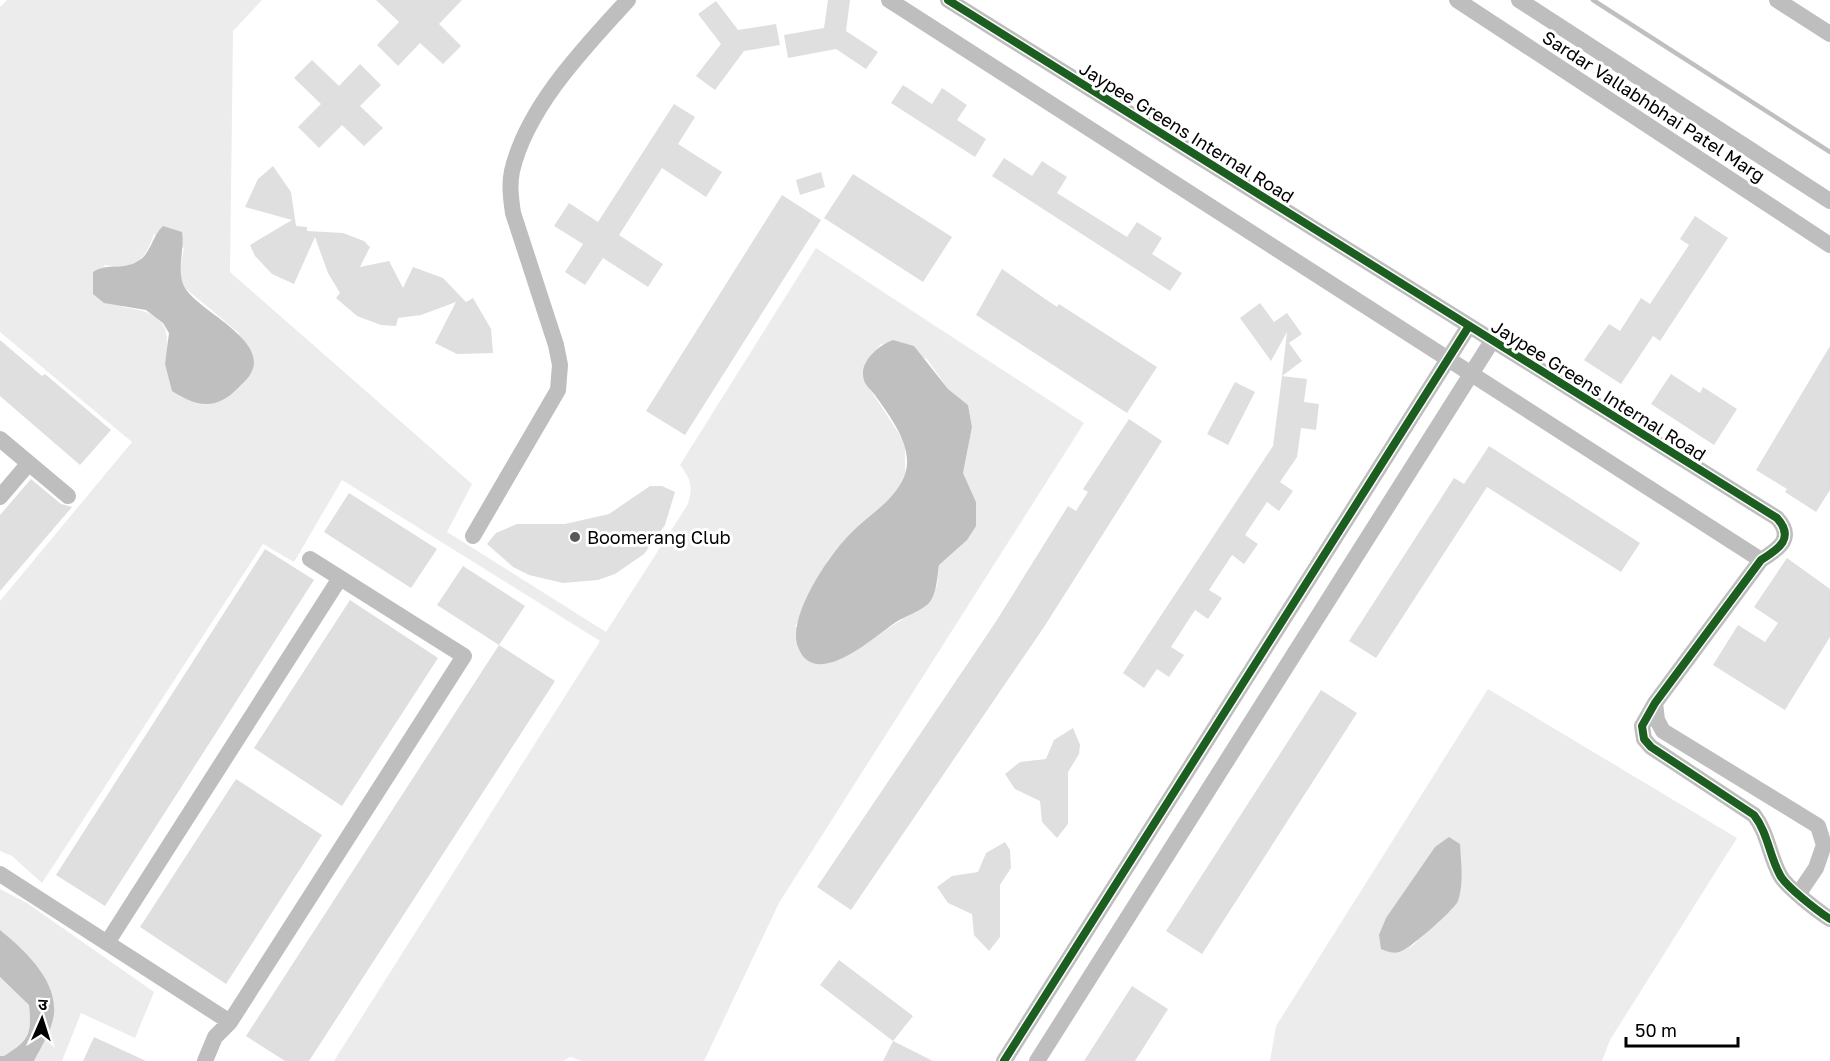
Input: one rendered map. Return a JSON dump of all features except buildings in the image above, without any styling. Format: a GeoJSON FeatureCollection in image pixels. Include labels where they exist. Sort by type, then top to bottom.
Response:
{"type":"FeatureCollection","features":[{"type":"Feature","properties":{"kind":"street"},"geometry":{"type":"LineString","coordinates":[[473,536],[558,390],[560,365],[556,345],[513,213],[510,190],[512,172],[535,113],[598,33],[628,0]]}},
{"type":"Feature","properties":{"kind":"street"},"geometry":{"type":"LineString","coordinates":[[889,0],[1761,560]]}},
{"type":"Feature","properties":{"kind":"street","name":"Jaypee Greens Internal Road"},"geometry":{"type":"LineString","coordinates":[[948,0],[1776,518],[1784,526],[1785,538],[1780,549],[1761,560],[1654,703],[1642,726],[1644,739],[1678,767],[1754,815],[1763,826],[1780,878],[1813,908],[1830,918]]}},
{"type":"Feature","properties":{"kind":"street","name":"Sardar Vallabhbhai Patel Marg"},"geometry":{"type":"LineString","coordinates":[[1457,0],[1830,245]]}},
{"type":"Feature","properties":{"kind":"street","name":"Sardar Vallabhbhai Patel Marg"},"geometry":{"type":"LineString","coordinates":[[1519,0],[1830,201]]}},
{"type":"Feature","properties":{"kind":"street"},"geometry":{"type":"LineString","coordinates":[[1777,0],[1830,34]]}},
{"type":"Feature","properties":{"kind":"street"},"geometry":{"type":"LineString","coordinates":[[1031,1061],[1008,1055],[1469,326]]}},
{"type":"Feature","properties":{"kind":"street"},"geometry":{"type":"LineString","coordinates":[[1037,1061],[1492,341]]}},
{"type":"Feature","properties":{"kind":"street"},"geometry":{"type":"LineString","coordinates":[[0,439],[68,496]]}},
{"type":"Feature","properties":{"kind":"street"},"geometry":{"type":"LineString","coordinates":[[0,497],[29,463]]}},
{"type":"Feature","properties":{"kind":"street"},"geometry":{"type":"LineString","coordinates":[[205,1061],[215,1037],[230,1022],[464,656],[310,559]]}},
{"type":"Feature","properties":{"kind":"street"},"geometry":{"type":"LineString","coordinates":[[107,943],[340,578]]}},
{"type":"Feature","properties":{"kind":"street"},"geometry":{"type":"LineString","coordinates":[[1654,703],[1662,731],[1818,826],[1824,845],[1816,868],[1799,893]]}},
{"type":"Feature","properties":{"kind":"street"},"geometry":{"type":"LineString","coordinates":[[0,874],[230,1022]]}},
{"type":"Feature","properties":{"kind":"shaded area"},"geometry":{"type":"Polygon","coordinates":[[[7,0],[262,0],[233,31],[230,272],[472,484],[447,532],[606,632],[688,504],[690,483],[680,465],[816,248],[1084,423],[779,903],[704,1061],[582,1061],[570,1057],[563,1061],[334,1061],[600,641],[342,480],[294,562],[263,544],[42,883],[12,856],[0,851],[0,601],[132,442],[0,332],[0,7],[7,0]],[[154,234],[146,252],[136,262],[123,266],[104,265],[123,307],[148,313],[162,323],[167,339],[165,364],[240,334],[185,288],[179,273],[184,248],[154,234]],[[881,344],[865,364],[864,380],[905,443],[905,474],[894,497],[852,532],[828,560],[795,627],[878,635],[928,603],[937,586],[939,565],[966,540],[976,502],[963,473],[972,427],[968,405],[948,389],[927,359],[881,344]]]}},
{"type":"Feature","properties":{"kind":"shaded area"},"geometry":{"type":"Polygon","coordinates":[[[163,226],[182,232],[181,273],[184,286],[192,296],[245,342],[253,355],[253,368],[244,382],[228,397],[215,403],[198,403],[172,391],[165,364],[169,333],[163,323],[146,310],[104,303],[93,294],[93,272],[105,267],[126,266],[138,261],[146,254],[163,226]]]}},
{"type":"Feature","properties":{"kind":"shaded area"},"geometry":{"type":"Polygon","coordinates":[[[893,340],[914,346],[948,389],[968,405],[972,427],[963,473],[976,502],[976,526],[967,540],[939,565],[935,591],[928,604],[896,622],[846,657],[831,663],[818,664],[806,659],[798,647],[796,634],[798,619],[804,603],[833,554],[852,532],[894,493],[904,477],[907,466],[907,455],[900,433],[866,384],[863,373],[871,355],[893,340]]]}},
{"type":"Feature","properties":{"kind":"shaded area"},"geometry":{"type":"Polygon","coordinates":[[[1488,689],[1737,838],[1610,1040],[1602,1061],[1270,1061],[1276,1026],[1488,689]],[[1462,872],[1409,949],[1436,923],[1462,872]]]}},
{"type":"Feature","properties":{"kind":"shaded area"},"geometry":{"type":"Polygon","coordinates":[[[1449,837],[1460,844],[1462,880],[1458,901],[1431,929],[1404,950],[1394,953],[1381,949],[1379,935],[1386,918],[1435,847],[1449,837]]]}},
{"type":"Feature","properties":{"kind":"shaded area"},"geometry":{"type":"Polygon","coordinates":[[[0,889],[27,903],[154,992],[135,1038],[81,1013],[62,1061],[34,1061],[50,1028],[0,930],[0,889]]]}},
{"type":"Feature","properties":{"kind":"shaded area"},"geometry":{"type":"Polygon","coordinates":[[[0,930],[37,966],[45,977],[54,1001],[51,1026],[34,1061],[0,1061],[0,1056],[4,1056],[24,1041],[30,1023],[29,1005],[0,977],[0,930]]]}},
{"type":"Feature","properties":{"kind":"shaded area"},"geometry":{"type":"Polygon","coordinates":[[[0,977],[29,1005],[30,1015],[29,1030],[24,1041],[4,1056],[0,1056],[0,977]]]}},
{"type":"Feature","properties":{"kind":"waterway"},"geometry":{"type":"LineString","coordinates":[[1593,0],[1830,152]]}},
{"type":"Feature","properties":{"kind":"cycle path"},"geometry":{"type":"LineString","coordinates":[[948,0],[1777,518],[1785,531],[1783,542],[1774,552],[1761,560],[1655,703],[1642,726],[1644,739],[1651,747],[1754,815],[1783,880],[1803,899],[1830,919]]}},
{"type":"Feature","properties":{"kind":"cycle path"},"geometry":{"type":"LineString","coordinates":[[1004,1061],[1469,326]]}},
{"type":"Feature","properties":{"kind":"place","name":"Boomerang Club"},"geometry":{"type":"Point","coordinates":[575,537]}}]}
